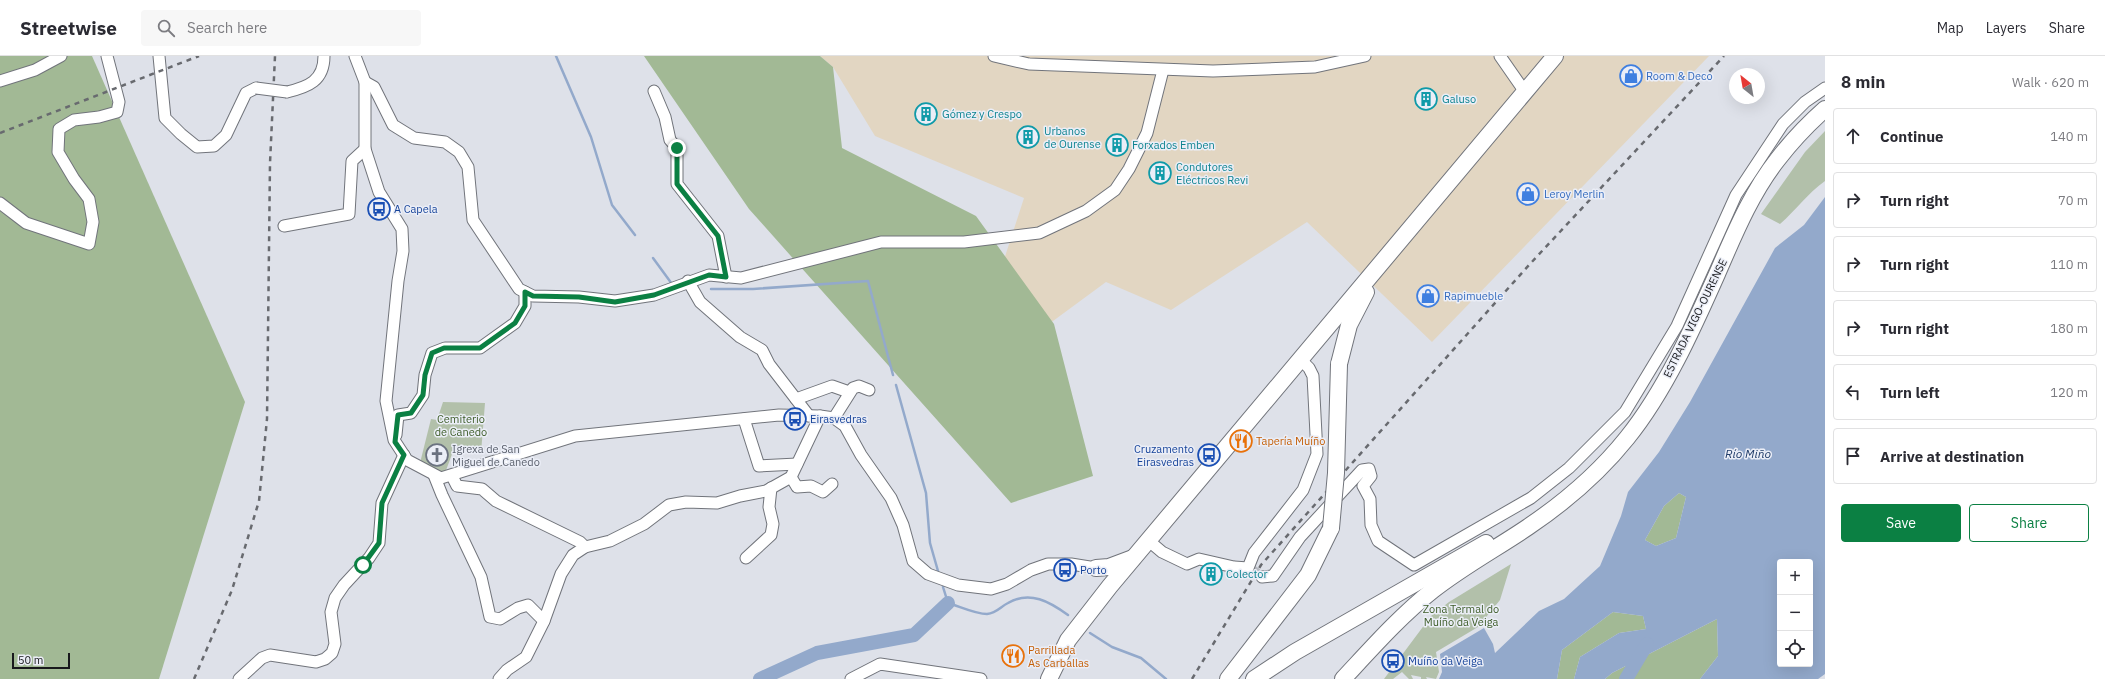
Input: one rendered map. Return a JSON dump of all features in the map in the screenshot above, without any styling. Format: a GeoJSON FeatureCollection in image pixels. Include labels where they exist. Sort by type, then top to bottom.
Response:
{"type":"FeatureCollection","features":[{"type":"Feature","properties":{"kind":"highway"},"geometry":{"type":"LineString","coordinates":[[1049,679],[1068,640],[1110,586],[1555,56]]}},
{"type":"Feature","properties":{"kind":"highway","name":"ESTRADA VIGO-OURENSE"},"geometry":{"type":"LineString","coordinates":[[1343,679],[1380,640],[1432,590],[1530,526],[1598,471],[1628,437],[1675,362],[1700,312],[1735,232],[1758,188],[1777,160],[1810,123],[1825,109]]}},
{"type":"Feature","properties":{"kind":"highway"},"geometry":{"type":"LineString","coordinates":[[1228,679],[1308,575],[1331,528],[1336,473],[1339,364],[1349,325],[1366,291],[1391,252]]}},
{"type":"Feature","properties":{"kind":"highway"},"geometry":{"type":"LineString","coordinates":[[1254,679],[1295,652],[1516,526],[1547,505],[1581,480],[1609,451],[1652,400]]}},
{"type":"Feature","properties":{"kind":"highway"},"geometry":{"type":"LineString","coordinates":[[1096,568],[1109,567],[1136,556]]}},
{"type":"Feature","properties":{"kind":"highway"},"geometry":{"type":"LineString","coordinates":[[1096,568],[1108,574],[1110,586]]}},
{"type":"Feature","properties":{"kind":"street"},"geometry":{"type":"LineString","coordinates":[[0,80],[35,70],[61,56]]}},
{"type":"Feature","properties":{"kind":"street"},"geometry":{"type":"LineString","coordinates":[[0,203],[26,223],[89,244],[93,222],[89,199],[74,179],[58,152],[59,129],[74,120],[98,117],[117,112],[119,102],[107,56]]}},
{"type":"Feature","properties":{"kind":"street"},"geometry":{"type":"LineString","coordinates":[[159,56],[165,118],[197,147],[214,146],[226,135],[246,94],[256,88],[287,92],[308,87],[323,70],[324,56]]}},
{"type":"Feature","properties":{"kind":"street"},"geometry":{"type":"LineString","coordinates":[[355,56],[366,82],[365,149],[379,192],[402,229],[403,251],[398,281],[386,401],[395,442],[407,460],[440,478],[452,476],[575,436],[779,415],[834,418],[845,426],[861,455],[891,498],[903,525],[913,561],[928,574],[958,585],[992,589],[1007,584],[1031,570],[1048,564],[1071,564],[1096,568]]}},
{"type":"Feature","properties":{"kind":"street"},"geometry":{"type":"LineString","coordinates":[[994,56],[1029,64],[1053,61],[1163,70],[1213,71],[1315,67],[1365,56]]}},
{"type":"Feature","properties":{"kind":"street"},"geometry":{"type":"LineString","coordinates":[[1500,56],[1525,92]]}},
{"type":"Feature","properties":{"kind":"street"},"geometry":{"type":"LineString","coordinates":[[366,82],[374,87],[394,125],[414,138],[445,142],[459,152],[468,167],[473,220],[519,290],[533,296],[579,297],[615,302],[654,295],[688,281],[709,275],[741,278],[881,242],[964,242],[1039,233],[1086,211],[1115,190],[1129,169],[1147,133],[1163,70]]}},
{"type":"Feature","properties":{"kind":"street"},"geometry":{"type":"LineString","coordinates":[[1262,577],[1273,576],[1300,536],[1362,470],[1369,469],[1372,476],[1363,486],[1370,499],[1371,525],[1378,541],[1414,566],[1531,498],[1569,468],[1625,412],[1677,326],[1736,195],[1783,124],[1805,102],[1825,88]]}},
{"type":"Feature","properties":{"kind":"street"},"geometry":{"type":"LineString","coordinates":[[654,91],[665,117],[670,140],[677,148],[677,184],[718,236],[726,277]]}},
{"type":"Feature","properties":{"kind":"street"},"geometry":{"type":"LineString","coordinates":[[284,226],[349,214],[352,161],[365,149]]}},
{"type":"Feature","properties":{"kind":"street"},"geometry":{"type":"LineString","coordinates":[[688,281],[700,302],[740,337],[762,350],[769,364],[796,399],[814,416]]}},
{"type":"Feature","properties":{"kind":"street"},"geometry":{"type":"LineString","coordinates":[[395,442],[398,415],[411,413],[423,395],[425,375],[432,353],[444,348],[480,348],[515,323],[525,306],[525,292]]}},
{"type":"Feature","properties":{"kind":"street"},"geometry":{"type":"LineString","coordinates":[[1149,541],[1162,552],[1187,564],[1199,559],[1234,567],[1248,568],[1254,553],[1303,490],[1317,454],[1313,376],[1310,368],[1301,360]]}},
{"type":"Feature","properties":{"kind":"street"},"geometry":{"type":"LineString","coordinates":[[796,399],[832,386],[848,392]]}},
{"type":"Feature","properties":{"kind":"street"},"geometry":{"type":"LineString","coordinates":[[834,418],[848,392],[853,388],[859,386],[869,390]]}},
{"type":"Feature","properties":{"kind":"street"},"geometry":{"type":"LineString","coordinates":[[499,679],[507,670],[526,657],[544,621],[561,574],[573,555],[585,547],[610,541],[644,524],[669,505],[686,502],[717,503],[771,488],[791,477],[814,416]]}},
{"type":"Feature","properties":{"kind":"street"},"geometry":{"type":"LineString","coordinates":[[744,419],[759,466],[797,464]]}},
{"type":"Feature","properties":{"kind":"street"},"geometry":{"type":"LineString","coordinates":[[239,679],[262,658],[270,655],[316,662],[325,659],[332,653],[335,644],[330,612],[335,598],[344,585],[369,558],[379,543],[382,503],[404,455]]}},
{"type":"Feature","properties":{"kind":"street"},"geometry":{"type":"LineString","coordinates":[[434,475],[481,577],[490,617],[500,619],[518,608],[528,606],[544,621]]}},
{"type":"Feature","properties":{"kind":"street"},"geometry":{"type":"LineString","coordinates":[[452,476],[457,486],[482,490],[496,501],[580,542],[585,547]]}},
{"type":"Feature","properties":{"kind":"street"},"geometry":{"type":"LineString","coordinates":[[791,477],[797,487],[811,486],[823,492],[832,484]]}},
{"type":"Feature","properties":{"kind":"street"},"geometry":{"type":"LineString","coordinates":[[746,558],[771,535],[773,524],[769,506],[771,488]]}},
{"type":"Feature","properties":{"kind":"street"},"geometry":{"type":"LineString","coordinates":[[851,679],[880,664],[981,679]]}},
{"type":"Feature","properties":{"kind":"shaded area"},"geometry":{"type":"Polygon","coordinates":[[[820,56],[1709,56],[1432,342],[1307,222],[1171,310],[1106,282],[1034,335],[988,309],[1024,198],[875,136],[833,67],[820,56]]]}},
{"type":"Feature","properties":{"kind":"green space"},"geometry":{"type":"Polygon","coordinates":[[[0,56],[92,56],[245,402],[159,679],[0,679],[0,56]]]}},
{"type":"Feature","properties":{"kind":"green space"},"geometry":{"type":"Polygon","coordinates":[[[644,56],[820,56],[833,67],[842,148],[976,216],[1054,324],[1093,476],[1011,503],[749,209],[644,56]]]}},
{"type":"Feature","properties":{"kind":"green space"},"geometry":{"type":"Polygon","coordinates":[[[1825,131],[1825,181],[1780,224],[1761,214],[1805,152],[1825,131]]]}},
{"type":"Feature","properties":{"kind":"green space","name":"Cemiterio de Canedo"},"geometry":{"type":"Polygon","coordinates":[[[443,402],[485,403],[481,453],[455,446],[445,473],[420,463],[431,419],[437,420],[443,402]]]}},
{"type":"Feature","properties":{"kind":"green space"},"geometry":{"type":"Polygon","coordinates":[[[1679,493],[1686,497],[1676,538],[1656,546],[1645,540],[1664,506],[1679,493]]]}},
{"type":"Feature","properties":{"kind":"green space","name":"Zona Termal do Muíño da Veiga"},"geometry":{"type":"Polygon","coordinates":[[[1511,564],[1500,600],[1478,627],[1436,652],[1439,672],[1436,679],[1426,677],[1427,679],[1421,679],[1421,677],[1411,675],[1413,679],[1409,679],[1402,672],[1393,679],[1384,679],[1431,616],[1449,602],[1511,564]]]}},
{"type":"Feature","properties":{"kind":"green space"},"geometry":{"type":"Polygon","coordinates":[[[1613,612],[1643,616],[1646,629],[1619,633],[1580,657],[1574,679],[1557,679],[1562,650],[1613,612]]]}},
{"type":"Feature","properties":{"kind":"green space"},"geometry":{"type":"Polygon","coordinates":[[[1717,619],[1718,656],[1700,679],[1605,679],[1612,673],[1717,619]]]}},
{"type":"Feature","properties":{"kind":"water","name":"Río Miño"},"geometry":{"type":"Polygon","coordinates":[[[1825,197],[1825,674],[1818,679],[1700,679],[1718,656],[1717,619],[1612,673],[1605,679],[1574,679],[1580,657],[1619,633],[1646,629],[1643,616],[1613,612],[1562,650],[1557,679],[1439,679],[1442,672],[1440,654],[1484,628],[1493,644],[1495,653],[1539,611],[1564,599],[1600,566],[1621,516],[1628,492],[1659,452],[1690,402],[1775,248],[1804,225],[1825,197]],[[1679,493],[1664,506],[1645,540],[1656,546],[1676,538],[1686,497],[1679,493]]]}},
{"type":"Feature","properties":{"kind":"waterway"},"geometry":{"type":"LineString","coordinates":[[556,56],[591,137],[612,205],[635,235]]}},
{"type":"Feature","properties":{"kind":"waterway"},"geometry":{"type":"LineString","coordinates":[[653,258],[672,284]]}},
{"type":"Feature","properties":{"kind":"waterway"},"geometry":{"type":"LineString","coordinates":[[711,289],[753,289],[868,281],[893,375]]}},
{"type":"Feature","properties":{"kind":"waterway"},"geometry":{"type":"LineString","coordinates":[[896,385],[926,493],[930,543],[938,571]]}},
{"type":"Feature","properties":{"kind":"waterway"},"geometry":{"type":"LineString","coordinates":[[943,587],[948,603],[977,613],[987,614],[996,611],[1016,599],[1032,598],[1047,602],[1068,615]]}},
{"type":"Feature","properties":{"kind":"waterway"},"geometry":{"type":"LineString","coordinates":[[760,679],[817,653],[914,635],[948,603]]}},
{"type":"Feature","properties":{"kind":"waterway"},"geometry":{"type":"LineString","coordinates":[[1090,633],[1112,647],[1141,658],[1166,679]]}},
{"type":"Feature","properties":{"kind":"waterway","name":"Río Miño"},"geometry":{"type":"LineString","coordinates":[[1626,679],[1647,644]]}},
{"type":"Feature","properties":{"kind":"tunnel"},"geometry":{"type":"LineString","coordinates":[[1248,568],[1262,577]]}},
{"type":"Feature","properties":{"kind":"railway"},"geometry":{"type":"LineString","coordinates":[[0,133],[199,56]]}},
{"type":"Feature","properties":{"kind":"railway"},"geometry":{"type":"LineString","coordinates":[[194,679],[232,590],[259,501],[267,419],[270,163],[275,56]]}},
{"type":"Feature","properties":{"kind":"railway"},"geometry":{"type":"LineString","coordinates":[[1192,679],[1261,565],[1529,265],[1724,56]]}},
{"type":"Feature","properties":{"kind":"place","name":"Room & Deco"},"geometry":{"type":"Point","coordinates":[1631,76]}},
{"type":"Feature","properties":{"kind":"place","name":"Galuso"},"geometry":{"type":"Point","coordinates":[1426,99]}},
{"type":"Feature","properties":{"kind":"place","name":"Gómez y Crespo"},"geometry":{"type":"Point","coordinates":[926,114]}},
{"type":"Feature","properties":{"kind":"place","name":"Urbanos de Ourense"},"geometry":{"type":"Point","coordinates":[1028,137]}},
{"type":"Feature","properties":{"kind":"place","name":"Forxados Emben"},"geometry":{"type":"Point","coordinates":[1117,145]}},
{"type":"Feature","properties":{"kind":"place","name":"Condutores Eléctricos Revi"},"geometry":{"type":"Point","coordinates":[1160,173]}},
{"type":"Feature","properties":{"kind":"place","name":"Leroy Merlin"},"geometry":{"type":"Point","coordinates":[1528,194]}},
{"type":"Feature","properties":{"kind":"place","name":"A Capela"},"geometry":{"type":"Point","coordinates":[379,209]}},
{"type":"Feature","properties":{"kind":"place","name":"Rapimueble"},"geometry":{"type":"Point","coordinates":[1428,296]}},
{"type":"Feature","properties":{"kind":"place","name":"Eirasvedras"},"geometry":{"type":"Point","coordinates":[795,419]}},
{"type":"Feature","properties":{"kind":"place","name":"Tapería Muíño"},"geometry":{"type":"Point","coordinates":[1241,441]}},
{"type":"Feature","properties":{"kind":"place","name":"Igrexa de San Miguel de Canedo"},"geometry":{"type":"Point","coordinates":[437,455]}},
{"type":"Feature","properties":{"kind":"place","name":"Cruzamento Eirasvedras"},"geometry":{"type":"Point","coordinates":[1209,455]}},
{"type":"Feature","properties":{"kind":"place","name":"Porto"},"geometry":{"type":"Point","coordinates":[1065,570]}},
{"type":"Feature","properties":{"kind":"place","name":"Colector"},"geometry":{"type":"Point","coordinates":[1211,574]}},
{"type":"Feature","properties":{"kind":"place","name":"Parrillada As Carballas"},"geometry":{"type":"Point","coordinates":[1013,656]}},
{"type":"Feature","properties":{"kind":"place","name":"Muíño da Veiga"},"geometry":{"type":"Point","coordinates":[1393,661]}},
{"type":"Feature","properties":{"kind":"route"},"geometry":{"type":"LineString","coordinates":[[363,565],[379,543],[379,526],[382,503],[393,476],[404,455],[395,442],[398,415],[411,413],[423,395],[425,375],[432,353],[444,348],[480,348],[515,323],[525,306],[525,292],[533,296],[579,297],[615,302],[654,295],[688,281],[709,275],[726,277],[718,236],[677,184],[677,148]]}}]}
